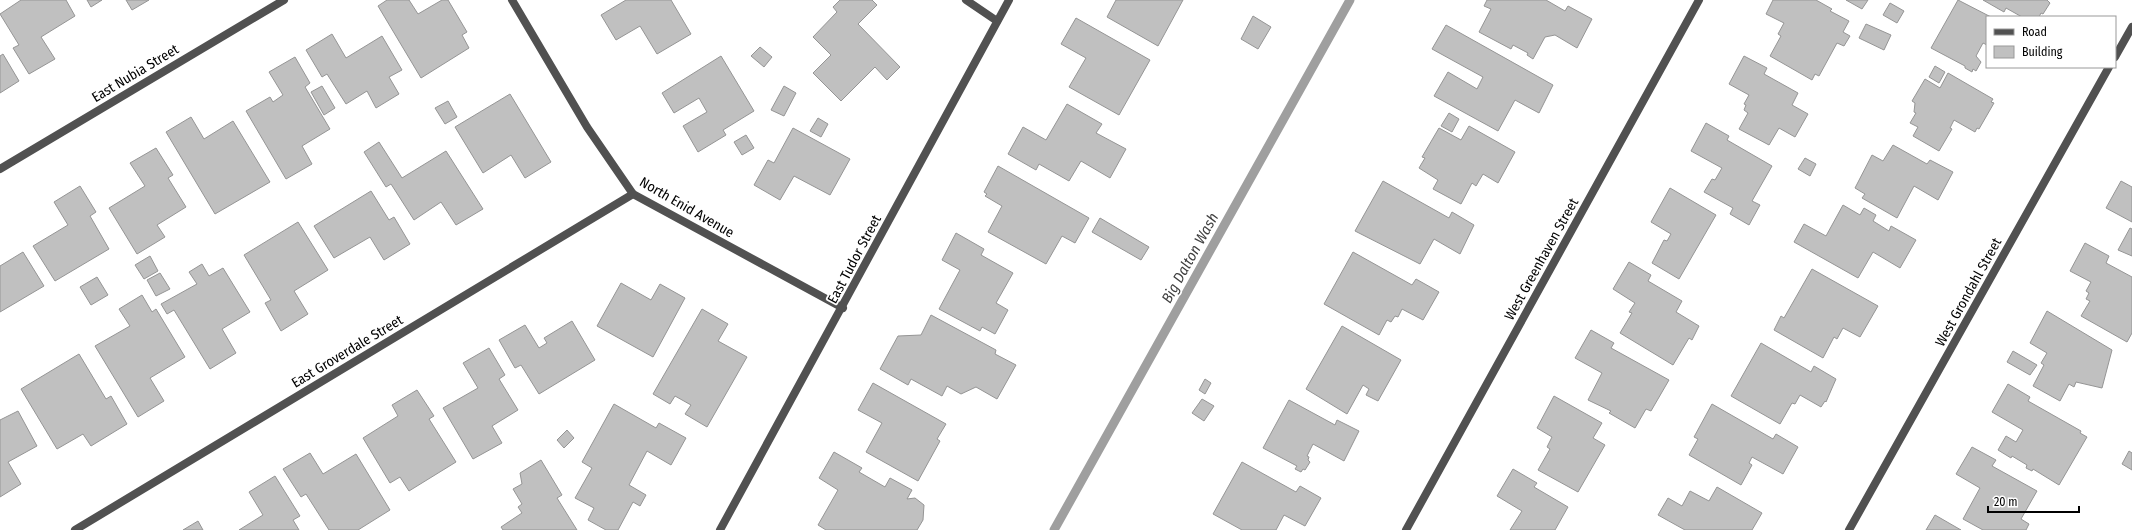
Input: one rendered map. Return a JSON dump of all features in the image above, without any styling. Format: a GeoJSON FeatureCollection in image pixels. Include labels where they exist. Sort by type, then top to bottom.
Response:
{"type":"FeatureCollection","features":[{"type":"Feature","properties":{"kind":"street","name":"East Nubia Street"},"geometry":{"type":"LineString","coordinates":[[0,169],[284,0]]}},
{"type":"Feature","properties":{"kind":"street","name":"North Enid Avenue"},"geometry":{"type":"LineString","coordinates":[[512,0],[587,127],[633,194],[843,308]]}},
{"type":"Feature","properties":{"kind":"street"},"geometry":{"type":"LineString","coordinates":[[966,0],[997,21]]}},
{"type":"Feature","properties":{"kind":"street","name":"East Tudor Street"},"geometry":{"type":"LineString","coordinates":[[720,530],[843,308],[1009,0]]}},
{"type":"Feature","properties":{"kind":"street","name":"West Greenhaven Street"},"geometry":{"type":"LineString","coordinates":[[1406,530],[1699,0]]}},
{"type":"Feature","properties":{"kind":"street"},"geometry":{"type":"LineString","coordinates":[[2116,55],[2132,27]]}},
{"type":"Feature","properties":{"kind":"street","name":"West Grondahl Street"},"geometry":{"type":"LineString","coordinates":[[1849,530],[2108,68]]}},
{"type":"Feature","properties":{"kind":"street","name":"East Groverdale Street"},"geometry":{"type":"LineString","coordinates":[[75,530],[633,194]]}},
{"type":"Feature","properties":{"kind":"building"},"geometry":{"type":"Polygon","coordinates":[[[21,0],[66,0],[75,16],[41,37],[55,59],[29,74],[13,48],[19,45],[0,14],[21,0]]]}},
{"type":"Feature","properties":{"kind":"building"},"geometry":{"type":"Polygon","coordinates":[[[87,0],[102,0],[91,7],[87,0]]]}},
{"type":"Feature","properties":{"kind":"building"},"geometry":{"type":"Polygon","coordinates":[[[126,0],[149,0],[132,10],[126,0]]]}},
{"type":"Feature","properties":{"kind":"building"},"geometry":{"type":"Polygon","coordinates":[[[387,0],[409,0],[418,14],[442,0],[448,0],[467,32],[462,35],[469,48],[421,78],[378,6],[387,0]]]}},
{"type":"Feature","properties":{"kind":"building"},"geometry":{"type":"Polygon","coordinates":[[[626,0],[671,0],[691,34],[657,54],[640,26],[616,40],[601,15],[626,0]]]}},
{"type":"Feature","properties":{"kind":"building"},"geometry":{"type":"Polygon","coordinates":[[[840,0],[872,0],[877,5],[858,24],[900,67],[887,80],[875,67],[841,101],[813,73],[831,55],[813,37],[837,12],[833,7],[840,0]]]}},
{"type":"Feature","properties":{"kind":"building"},"geometry":{"type":"Polygon","coordinates":[[[1116,0],[1183,0],[1158,46],[1107,17],[1116,0]]]}},
{"type":"Feature","properties":{"kind":"building"},"geometry":{"type":"Polygon","coordinates":[[[1487,0],[1546,0],[1565,11],[1568,6],[1592,19],[1577,48],[1555,35],[1545,37],[1533,59],[1527,55],[1528,53],[1513,45],[1511,49],[1479,32],[1491,9],[1484,6],[1487,0]]]}},
{"type":"Feature","properties":{"kind":"building"},"geometry":{"type":"Polygon","coordinates":[[[1773,0],[1816,0],[1832,9],[1830,11],[1849,21],[1843,32],[1850,36],[1844,46],[1837,43],[1819,76],[1815,74],[1812,80],[1770,56],[1781,36],[1778,34],[1784,23],[1766,14],[1773,0]]]}},
{"type":"Feature","properties":{"kind":"building"},"geometry":{"type":"Polygon","coordinates":[[[1846,0],[1868,0],[1862,9],[1846,0]]]}},
{"type":"Feature","properties":{"kind":"building"},"geometry":{"type":"Polygon","coordinates":[[[1958,0],[1989,16],[1986,16],[1986,44],[1983,43],[1976,56],[1981,62],[1976,71],[1973,69],[1972,72],[1965,68],[1965,66],[1931,48],[1958,0]]]}},
{"type":"Feature","properties":{"kind":"building"},"geometry":{"type":"Polygon","coordinates":[[[1983,0],[2047,0],[2050,3],[2043,14],[2041,13],[2040,16],[2020,16],[2006,8],[2004,12],[1983,0]]]}},
{"type":"Feature","properties":{"kind":"building"},"geometry":{"type":"Polygon","coordinates":[[[1890,3],[1904,11],[1897,23],[1883,15],[1890,3]]]}},
{"type":"Feature","properties":{"kind":"building"},"geometry":{"type":"Polygon","coordinates":[[[1253,16],[1271,27],[1258,49],[1241,39],[1253,16]]]}},
{"type":"Feature","properties":{"kind":"building"},"geometry":{"type":"Polygon","coordinates":[[[1076,18],[1150,60],[1119,115],[1069,87],[1086,58],[1061,44],[1076,18]]]}},
{"type":"Feature","properties":{"kind":"building"},"geometry":{"type":"Polygon","coordinates":[[[1866,24],[1891,35],[1884,50],[1859,38],[1866,24]]]}},
{"type":"Feature","properties":{"kind":"building"},"geometry":{"type":"Polygon","coordinates":[[[1446,25],[1553,85],[1539,113],[1515,100],[1498,131],[1434,96],[1448,72],[1477,89],[1483,77],[1432,49],[1446,25]]]}},
{"type":"Feature","properties":{"kind":"building"},"geometry":{"type":"Polygon","coordinates":[[[332,34],[346,58],[382,36],[402,70],[389,77],[399,94],[376,108],[367,91],[346,104],[327,74],[322,77],[306,50],[332,34]]]}},
{"type":"Feature","properties":{"kind":"building"},"geometry":{"type":"Polygon","coordinates":[[[760,47],[772,57],[764,67],[751,56],[760,47]]]}},
{"type":"Feature","properties":{"kind":"building"},"geometry":{"type":"Polygon","coordinates":[[[3,54],[19,81],[0,93],[0,56],[3,54]]]}},
{"type":"Feature","properties":{"kind":"building"},"geometry":{"type":"Polygon","coordinates":[[[721,56],[754,111],[723,130],[726,135],[698,152],[683,126],[707,112],[699,98],[674,113],[662,93],[721,56]]]}},
{"type":"Feature","properties":{"kind":"building"},"geometry":{"type":"Polygon","coordinates":[[[1744,56],[1767,68],[1764,74],[1798,93],[1792,105],[1808,114],[1795,137],[1779,128],[1769,145],[1739,129],[1748,113],[1744,110],[1746,105],[1744,104],[1749,95],[1729,84],[1744,56]]]}},
{"type":"Feature","properties":{"kind":"building"},"geometry":{"type":"Polygon","coordinates":[[[295,57],[310,83],[305,87],[330,129],[302,146],[312,164],[286,179],[246,111],[270,97],[273,102],[283,95],[269,72],[295,57]]]}},
{"type":"Feature","properties":{"kind":"building"},"geometry":{"type":"Polygon","coordinates":[[[1935,66],[1945,72],[1939,83],[1929,77],[1935,66]]]}},
{"type":"Feature","properties":{"kind":"building"},"geometry":{"type":"Polygon","coordinates":[[[1948,73],[1993,99],[1991,102],[1994,103],[1979,129],[1977,128],[1975,132],[1954,120],[1950,128],[1952,129],[1939,151],[1913,136],[1918,127],[1910,123],[1916,113],[1914,112],[1915,103],[1912,101],[1925,79],[1940,88],[1948,73]]]}},
{"type":"Feature","properties":{"kind":"building"},"geometry":{"type":"Polygon","coordinates":[[[322,86],[335,108],[324,115],[311,92],[322,86]]]}},
{"type":"Feature","properties":{"kind":"building"},"geometry":{"type":"Polygon","coordinates":[[[784,86],[796,93],[784,116],[771,110],[784,86]]]}},
{"type":"Feature","properties":{"kind":"building"},"geometry":{"type":"Polygon","coordinates":[[[510,94],[551,162],[525,178],[511,155],[483,173],[455,127],[510,94]]]}},
{"type":"Feature","properties":{"kind":"building"},"geometry":{"type":"Polygon","coordinates":[[[448,101],[457,117],[445,124],[435,108],[448,101]]]}},
{"type":"Feature","properties":{"kind":"building"},"geometry":{"type":"Polygon","coordinates":[[[1067,104],[1102,124],[1096,133],[1126,149],[1110,178],[1081,161],[1069,181],[1039,164],[1036,170],[1008,154],[1023,127],[1046,140],[1067,104]]]}},
{"type":"Feature","properties":{"kind":"building"},"geometry":{"type":"Polygon","coordinates":[[[1449,113],[1459,119],[1452,132],[1441,126],[1449,113]]]}},
{"type":"Feature","properties":{"kind":"building"},"geometry":{"type":"Polygon","coordinates":[[[191,117],[204,139],[233,121],[270,182],[215,214],[166,132],[191,117]]]}},
{"type":"Feature","properties":{"kind":"building"},"geometry":{"type":"Polygon","coordinates":[[[818,118],[828,124],[821,137],[810,131],[818,118]]]}},
{"type":"Feature","properties":{"kind":"building"},"geometry":{"type":"Polygon","coordinates":[[[1706,123],[1729,136],[1727,140],[1772,166],[1752,201],[1760,205],[1749,225],[1730,214],[1733,208],[1704,192],[1712,179],[1715,180],[1722,168],[1691,151],[1706,123]]]}},
{"type":"Feature","properties":{"kind":"building"},"geometry":{"type":"Polygon","coordinates":[[[1469,126],[1515,152],[1498,183],[1483,174],[1476,186],[1472,183],[1461,204],[1433,189],[1438,180],[1419,168],[1425,158],[1422,157],[1439,128],[1461,140],[1469,126]]]}},
{"type":"Feature","properties":{"kind":"building"},"geometry":{"type":"Polygon","coordinates":[[[793,128],[850,159],[830,195],[794,176],[780,200],[754,185],[768,160],[774,163],[793,128]]]}},
{"type":"Feature","properties":{"kind":"building"},"geometry":{"type":"Polygon","coordinates":[[[746,135],[754,148],[742,155],[734,142],[746,135]]]}},
{"type":"Feature","properties":{"kind":"building"},"geometry":{"type":"Polygon","coordinates":[[[379,142],[402,178],[446,151],[483,209],[456,225],[441,202],[414,220],[391,184],[386,187],[364,152],[379,142]]]}},
{"type":"Feature","properties":{"kind":"building"},"geometry":{"type":"Polygon","coordinates":[[[1893,145],[1927,164],[1930,160],[1953,172],[1938,200],[1914,186],[1897,218],[1862,198],[1865,194],[1855,188],[1872,155],[1883,161],[1893,145]]]}},
{"type":"Feature","properties":{"kind":"building"},"geometry":{"type":"Polygon","coordinates":[[[156,148],[173,175],[168,178],[186,207],[157,225],[165,237],[137,254],[109,208],[145,186],[130,163],[156,148]]]}},
{"type":"Feature","properties":{"kind":"building"},"geometry":{"type":"Polygon","coordinates":[[[1805,158],[1816,164],[1810,176],[1798,169],[1805,158]]]}},
{"type":"Feature","properties":{"kind":"building"},"geometry":{"type":"Polygon","coordinates":[[[998,166],[1089,218],[1075,243],[1062,236],[1046,264],[988,232],[1002,206],[985,196],[987,194],[984,192],[998,166]]]}},
{"type":"Feature","properties":{"kind":"building"},"geometry":{"type":"Polygon","coordinates":[[[1383,181],[1449,218],[1452,212],[1474,225],[1460,254],[1434,239],[1420,264],[1355,231],[1383,181]]]}},
{"type":"Feature","properties":{"kind":"building"},"geometry":{"type":"Polygon","coordinates":[[[2121,181],[2132,187],[2132,222],[2106,208],[2121,181]]]}},
{"type":"Feature","properties":{"kind":"building"},"geometry":{"type":"Polygon","coordinates":[[[80,186],[96,212],[90,216],[109,249],[55,281],[33,246],[68,225],[54,202],[80,186]]]}},
{"type":"Feature","properties":{"kind":"building"},"geometry":{"type":"Polygon","coordinates":[[[1670,188],[1716,215],[1679,279],[1652,263],[1664,240],[1667,241],[1671,234],[1651,222],[1670,188]]]}},
{"type":"Feature","properties":{"kind":"building"},"geometry":{"type":"Polygon","coordinates":[[[371,191],[389,220],[394,217],[410,244],[384,260],[370,237],[334,258],[314,226],[371,191]]]}},
{"type":"Feature","properties":{"kind":"building"},"geometry":{"type":"Polygon","coordinates":[[[1843,205],[1860,215],[1864,208],[1876,215],[1873,221],[1889,231],[1891,226],[1916,240],[1900,268],[1873,252],[1858,278],[1794,242],[1804,224],[1826,236],[1843,205]]]}},
{"type":"Feature","properties":{"kind":"building"},"geometry":{"type":"Polygon","coordinates":[[[1100,218],[1149,247],[1141,260],[1092,232],[1100,218]]]}},
{"type":"Feature","properties":{"kind":"building"},"geometry":{"type":"Polygon","coordinates":[[[298,222],[328,270],[294,291],[308,314],[281,331],[265,303],[271,300],[244,255],[298,222]]]}},
{"type":"Feature","properties":{"kind":"building"},"geometry":{"type":"Polygon","coordinates":[[[2130,228],[2132,229],[2132,256],[2118,250],[2130,228]]]}},
{"type":"Feature","properties":{"kind":"building"},"geometry":{"type":"Polygon","coordinates":[[[956,233],[984,249],[981,255],[1013,273],[996,303],[1008,310],[995,334],[982,327],[980,331],[939,309],[960,270],[942,260],[956,233]]]}},
{"type":"Feature","properties":{"kind":"building"},"geometry":{"type":"Polygon","coordinates":[[[2085,243],[2109,256],[2106,263],[2132,277],[2132,333],[2127,342],[2081,316],[2090,301],[2086,299],[2089,293],[2086,291],[2091,282],[2070,271],[2085,243]]]}},
{"type":"Feature","properties":{"kind":"building"},"geometry":{"type":"Polygon","coordinates":[[[23,252],[44,286],[0,312],[0,266],[23,252]]]}},
{"type":"Feature","properties":{"kind":"building"},"geometry":{"type":"Polygon","coordinates":[[[1353,252],[1412,285],[1416,279],[1439,292],[1423,320],[1402,309],[1398,317],[1395,316],[1391,322],[1387,320],[1379,335],[1324,304],[1353,252]]]}},
{"type":"Feature","properties":{"kind":"building"},"geometry":{"type":"Polygon","coordinates":[[[150,256],[158,271],[144,279],[135,265],[150,256]]]}},
{"type":"Feature","properties":{"kind":"building"},"geometry":{"type":"Polygon","coordinates":[[[1629,262],[1651,275],[1648,281],[1682,301],[1676,312],[1699,326],[1692,340],[1689,338],[1673,365],[1620,333],[1632,313],[1629,312],[1635,303],[1613,289],[1629,262]]]}},
{"type":"Feature","properties":{"kind":"building"},"geometry":{"type":"Polygon","coordinates":[[[202,264],[209,276],[223,268],[250,312],[222,329],[236,353],[210,369],[174,310],[167,314],[161,304],[197,284],[189,272],[202,264]]]}},
{"type":"Feature","properties":{"kind":"building"},"geometry":{"type":"Polygon","coordinates":[[[1812,269],[1878,306],[1860,337],[1843,328],[1837,339],[1834,337],[1823,358],[1774,330],[1781,316],[1784,318],[1812,269]]]}},
{"type":"Feature","properties":{"kind":"building"},"geometry":{"type":"Polygon","coordinates":[[[160,273],[170,289],[156,296],[147,280],[160,273]]]}},
{"type":"Feature","properties":{"kind":"building"},"geometry":{"type":"Polygon","coordinates":[[[97,277],[108,295],[91,305],[80,287],[97,277]]]}},
{"type":"Feature","properties":{"kind":"building"},"geometry":{"type":"Polygon","coordinates":[[[621,283],[651,300],[660,284],[685,298],[653,357],[597,326],[621,283]]]}},
{"type":"Feature","properties":{"kind":"building"},"geometry":{"type":"Polygon","coordinates":[[[142,295],[152,312],[156,309],[185,357],[150,378],[164,401],[138,417],[95,346],[130,326],[119,309],[142,295]]]}},
{"type":"Feature","properties":{"kind":"building"},"geometry":{"type":"Polygon","coordinates":[[[702,309],[728,324],[718,341],[747,357],[707,427],[685,414],[691,405],[675,396],[670,404],[653,394],[702,309]]]}},
{"type":"Feature","properties":{"kind":"building"},"geometry":{"type":"Polygon","coordinates":[[[2047,311],[2112,350],[2102,388],[2076,382],[2074,387],[2069,384],[2060,401],[2033,386],[2044,365],[2041,363],[2047,353],[2030,343],[2047,311]]]}},
{"type":"Feature","properties":{"kind":"building"},"geometry":{"type":"Polygon","coordinates":[[[931,315],[996,350],[995,354],[1016,365],[997,399],[976,387],[961,394],[947,386],[942,396],[911,379],[908,385],[880,369],[898,336],[921,335],[931,315]]]}},
{"type":"Feature","properties":{"kind":"building"},"geometry":{"type":"Polygon","coordinates":[[[572,321],[595,360],[539,394],[521,365],[515,368],[499,340],[525,325],[539,348],[547,343],[544,338],[572,321]]]}},
{"type":"Feature","properties":{"kind":"building"},"geometry":{"type":"Polygon","coordinates":[[[1342,326],[1401,360],[1378,401],[1366,395],[1369,389],[1363,385],[1347,414],[1306,389],[1342,326]]]}},
{"type":"Feature","properties":{"kind":"building"},"geometry":{"type":"Polygon","coordinates":[[[1591,330],[1614,343],[1611,348],[1669,380],[1651,411],[1646,409],[1635,428],[1609,413],[1611,411],[1588,400],[1602,373],[1575,358],[1591,330]]]}},
{"type":"Feature","properties":{"kind":"building"},"geometry":{"type":"Polygon","coordinates":[[[1761,343],[1811,372],[1814,366],[1836,379],[1826,402],[1825,401],[1821,407],[1800,395],[1795,404],[1792,403],[1780,424],[1731,396],[1761,343]]]}},
{"type":"Feature","properties":{"kind":"building"},"geometry":{"type":"Polygon","coordinates":[[[489,348],[505,375],[499,379],[518,410],[492,426],[502,443],[473,459],[443,408],[478,388],[463,363],[489,348]]]}},
{"type":"Feature","properties":{"kind":"building"},"geometry":{"type":"Polygon","coordinates":[[[2013,351],[2037,365],[2030,375],[2007,362],[2013,351]]]}},
{"type":"Feature","properties":{"kind":"building"},"geometry":{"type":"Polygon","coordinates":[[[79,354],[106,399],[111,396],[127,424],[91,446],[83,434],[57,449],[21,389],[79,354]]]}},
{"type":"Feature","properties":{"kind":"building"},"geometry":{"type":"Polygon","coordinates":[[[1205,379],[1211,383],[1205,394],[1199,390],[1205,379]]]}},
{"type":"Feature","properties":{"kind":"building"},"geometry":{"type":"Polygon","coordinates":[[[873,383],[946,424],[937,439],[940,441],[918,481],[866,452],[882,423],[858,410],[873,383]]]}},
{"type":"Feature","properties":{"kind":"building"},"geometry":{"type":"Polygon","coordinates":[[[2008,384],[2030,397],[2028,401],[2081,431],[2080,433],[2087,437],[2059,485],[2033,469],[2032,471],[2026,468],[2027,465],[2012,456],[2011,458],[1998,450],[2006,436],[2016,442],[2023,430],[1992,412],[2008,384]]]}},
{"type":"Feature","properties":{"kind":"building"},"geometry":{"type":"Polygon","coordinates":[[[417,390],[434,416],[429,419],[456,462],[409,491],[400,477],[390,483],[363,438],[398,416],[392,405],[417,390]]]}},
{"type":"Feature","properties":{"kind":"building"},"geometry":{"type":"Polygon","coordinates":[[[1554,396],[1602,423],[1593,438],[1605,445],[1578,492],[1538,470],[1550,449],[1547,447],[1552,437],[1537,428],[1554,396]]]}},
{"type":"Feature","properties":{"kind":"building"},"geometry":{"type":"Polygon","coordinates":[[[1202,399],[1214,406],[1204,421],[1192,413],[1202,399]]]}},
{"type":"Feature","properties":{"kind":"building"},"geometry":{"type":"Polygon","coordinates":[[[1289,400],[1335,425],[1337,420],[1359,431],[1344,461],[1313,444],[1307,456],[1309,457],[1308,460],[1310,462],[1305,470],[1303,469],[1301,472],[1295,469],[1297,466],[1263,448],[1289,400]]]}},
{"type":"Feature","properties":{"kind":"building"},"geometry":{"type":"Polygon","coordinates":[[[614,404],[656,428],[659,423],[686,438],[671,465],[647,451],[629,485],[646,495],[640,506],[633,502],[618,530],[606,530],[588,520],[594,508],[575,498],[592,468],[582,462],[614,404]]]}},
{"type":"Feature","properties":{"kind":"building"},"geometry":{"type":"Polygon","coordinates":[[[1712,404],[1773,439],[1776,434],[1798,447],[1783,474],[1752,457],[1749,463],[1752,465],[1741,485],[1689,455],[1698,439],[1694,437],[1712,404]]]}},
{"type":"Feature","properties":{"kind":"building"},"geometry":{"type":"Polygon","coordinates":[[[18,411],[37,446],[8,462],[21,484],[0,497],[0,420],[18,411]]]}},
{"type":"Feature","properties":{"kind":"building"},"geometry":{"type":"Polygon","coordinates":[[[567,430],[574,438],[564,448],[557,440],[567,430]]]}},
{"type":"Feature","properties":{"kind":"building"},"geometry":{"type":"Polygon","coordinates":[[[1972,447],[1996,460],[1992,466],[2037,491],[2021,519],[2029,524],[2026,530],[1983,530],[1963,519],[1980,488],[1956,474],[1972,447]]]}},
{"type":"Feature","properties":{"kind":"building"},"geometry":{"type":"Polygon","coordinates":[[[2129,451],[2132,453],[2132,470],[2122,464],[2129,451]]]}},
{"type":"Feature","properties":{"kind":"building"},"geometry":{"type":"Polygon","coordinates":[[[834,452],[862,468],[859,472],[885,487],[890,478],[912,490],[907,499],[915,498],[924,505],[923,520],[917,530],[826,530],[818,525],[838,490],[819,478],[834,452]]]}},
{"type":"Feature","properties":{"kind":"building"},"geometry":{"type":"Polygon","coordinates":[[[310,453],[323,474],[356,454],[390,510],[358,530],[329,530],[306,494],[301,497],[283,469],[310,453]]]}},
{"type":"Feature","properties":{"kind":"building"},"geometry":{"type":"Polygon","coordinates":[[[541,460],[562,495],[557,498],[577,530],[503,530],[501,527],[522,513],[518,507],[522,504],[513,489],[522,484],[520,473],[541,460]]]}},
{"type":"Feature","properties":{"kind":"building"},"geometry":{"type":"Polygon","coordinates":[[[1242,462],[1296,492],[1300,486],[1321,498],[1305,526],[1284,515],[1276,530],[1242,530],[1213,514],[1242,462]]]}},
{"type":"Feature","properties":{"kind":"building"},"geometry":{"type":"Polygon","coordinates":[[[1513,469],[1537,483],[1534,487],[1568,507],[1555,530],[1510,530],[1522,511],[1497,496],[1513,469]]]}},
{"type":"Feature","properties":{"kind":"building"},"geometry":{"type":"Polygon","coordinates":[[[275,476],[300,516],[293,520],[299,530],[239,530],[263,515],[249,492],[275,476]]]}},
{"type":"Feature","properties":{"kind":"building"},"geometry":{"type":"Polygon","coordinates":[[[1717,487],[1762,513],[1752,530],[1685,530],[1658,515],[1668,498],[1682,506],[1690,491],[1709,501],[1717,487]]]}},
{"type":"Feature","properties":{"kind":"building"},"geometry":{"type":"Polygon","coordinates":[[[1935,515],[1961,530],[1926,530],[1935,515]]]}},
{"type":"Feature","properties":{"kind":"building"},"geometry":{"type":"Polygon","coordinates":[[[198,521],[203,530],[183,530],[198,521]]]}},
{"type":"Feature","properties":{"kind":"waterway","name":"Big Dalton Wash"},"geometry":{"type":"LineString","coordinates":[[1054,530],[1350,0]]}}]}
